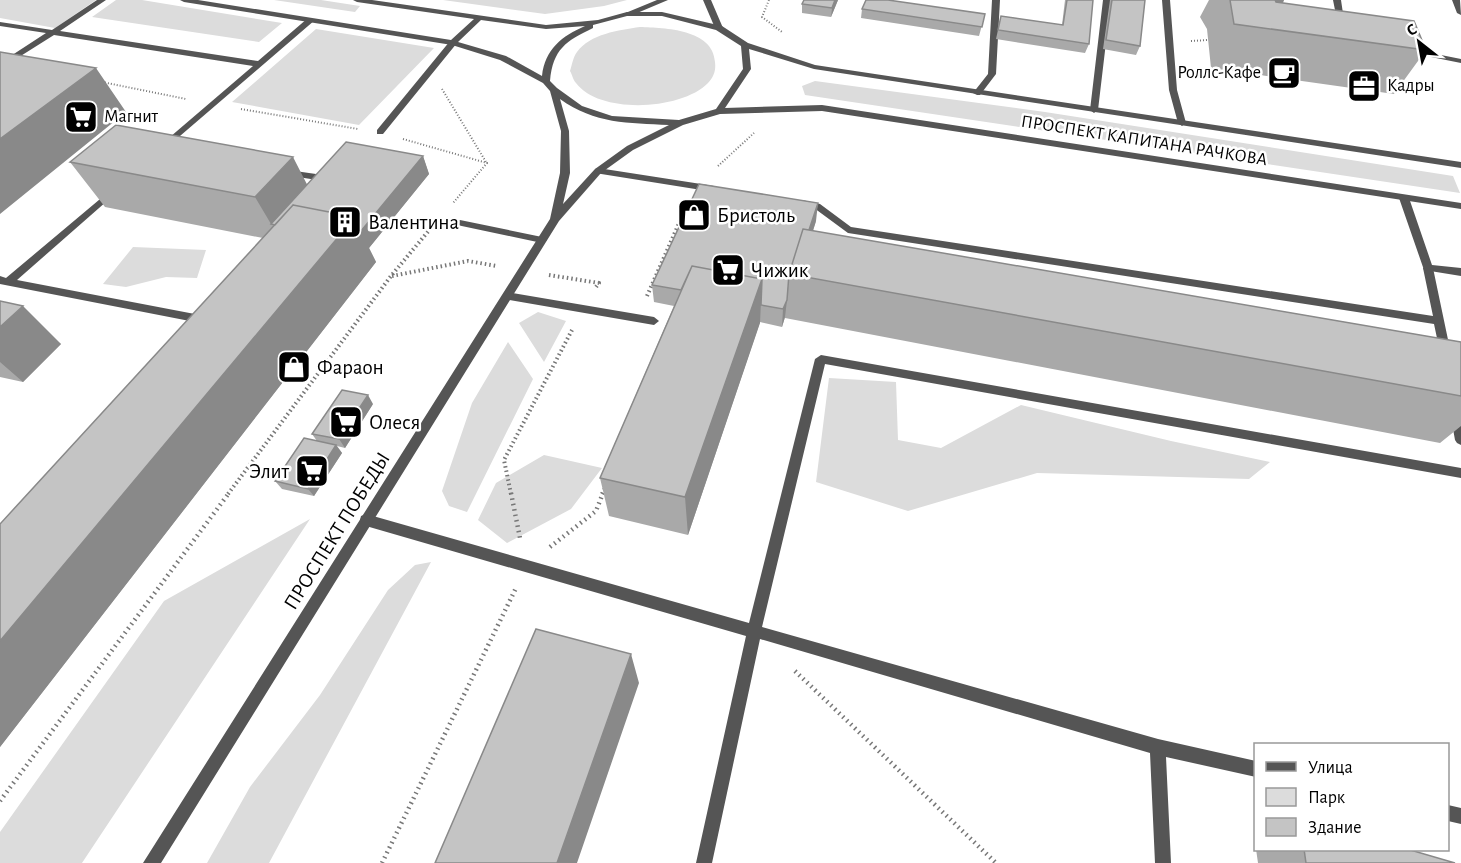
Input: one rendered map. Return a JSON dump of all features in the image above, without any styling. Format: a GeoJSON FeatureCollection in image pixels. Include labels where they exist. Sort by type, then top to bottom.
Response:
{"type":"FeatureCollection","features":[{"type":"Feature","properties":{"kind":"street"},"geometry":{"type":"LineString","coordinates":[[0,67],[102,0]]}},
{"type":"Feature","properties":{"kind":"street"},"geometry":{"type":"LineString","coordinates":[[184,0],[453,43],[503,58],[546,81],[554,90],[579,108],[611,119],[680,123]]}},
{"type":"Feature","properties":{"kind":"street"},"geometry":{"type":"LineString","coordinates":[[357,0],[546,27],[599,22]]}},
{"type":"Feature","properties":{"kind":"street"},"geometry":{"type":"LineString","coordinates":[[546,81],[547,68],[553,50],[574,34],[599,22],[664,0]]}},
{"type":"Feature","properties":{"kind":"street"},"geometry":{"type":"LineString","coordinates":[[707,0],[719,28]]}},
{"type":"Feature","properties":{"kind":"street"},"geometry":{"type":"LineString","coordinates":[[977,93],[992,74],[996,0]]}},
{"type":"Feature","properties":{"kind":"street"},"geometry":{"type":"LineString","coordinates":[[1094,110],[1107,0]]}},
{"type":"Feature","properties":{"kind":"street"},"geometry":{"type":"LineString","coordinates":[[1166,0],[1173,90],[1182,123]]}},
{"type":"Feature","properties":{"kind":"street"},"geometry":{"type":"LineString","coordinates":[[1337,0],[1345,36]]}},
{"type":"Feature","properties":{"kind":"street"},"geometry":{"type":"LineString","coordinates":[[1456,0],[1461,13]]}},
{"type":"Feature","properties":{"kind":"street"},"geometry":{"type":"LineString","coordinates":[[627,14],[662,14],[719,28],[745,45],[814,67],[1461,165]]}},
{"type":"Feature","properties":{"kind":"street"},"geometry":{"type":"LineString","coordinates":[[380,132],[453,43],[478,19]]}},
{"type":"Feature","properties":{"kind":"street"},"geometry":{"type":"LineString","coordinates":[[168,155],[156,154],[311,20]]}},
{"type":"Feature","properties":{"kind":"street"},"geometry":{"type":"LineString","coordinates":[[0,24],[260,64]]}},
{"type":"Feature","properties":{"kind":"street"},"geometry":{"type":"LineString","coordinates":[[719,111],[747,69],[745,45]]}},
{"type":"Feature","properties":{"kind":"street"},"geometry":{"type":"LineString","coordinates":[[1403,48],[1461,61]]}},
{"type":"Feature","properties":{"kind":"street"},"geometry":{"type":"LineString","coordinates":[[554,90],[565,131],[565,173],[555,219]]}},
{"type":"Feature","properties":{"kind":"street","name":"ПРОСПЕКТ КАПИТАНА РАЧКОВА"},"geometry":{"type":"LineString","coordinates":[[680,123],[719,111],[822,108],[1461,206]]}},
{"type":"Feature","properties":{"kind":"street"},"geometry":{"type":"LineString","coordinates":[[555,219],[598,171],[630,148],[680,123]]}},
{"type":"Feature","properties":{"kind":"street"},"geometry":{"type":"LineString","coordinates":[[274,171],[333,180],[340,171]]}},
{"type":"Feature","properties":{"kind":"street"},"geometry":{"type":"LineString","coordinates":[[598,171],[729,192]]}},
{"type":"Feature","properties":{"kind":"street"},"geometry":{"type":"LineString","coordinates":[[4,281],[122,184]]}},
{"type":"Feature","properties":{"kind":"street"},"geometry":{"type":"LineString","coordinates":[[1404,198],[1428,268],[1447,364]]}},
{"type":"Feature","properties":{"kind":"street"},"geometry":{"type":"LineString","coordinates":[[795,202],[817,206],[848,230],[1439,321]]}},
{"type":"Feature","properties":{"kind":"street","name":"ПРОСПЕКТ ПОБЕДЫ"},"geometry":{"type":"LineString","coordinates":[[151,863],[555,219]]}},
{"type":"Feature","properties":{"kind":"street"},"geometry":{"type":"LineString","coordinates":[[460,223],[542,240]]}},
{"type":"Feature","properties":{"kind":"street"},"geometry":{"type":"LineString","coordinates":[[1428,268],[1461,272]]}},
{"type":"Feature","properties":{"kind":"street"},"geometry":{"type":"LineString","coordinates":[[4,281],[200,319],[192,327]]}},
{"type":"Feature","properties":{"kind":"street"},"geometry":{"type":"LineString","coordinates":[[507,296],[654,321]]}},
{"type":"Feature","properties":{"kind":"street"},"geometry":{"type":"LineString","coordinates":[[704,863],[754,632],[821,359],[1461,473]]}},
{"type":"Feature","properties":{"kind":"street"},"geometry":{"type":"LineString","coordinates":[[1453,397],[1461,440]]}},
{"type":"Feature","properties":{"kind":"street"},"geometry":{"type":"LineString","coordinates":[[366,520],[1158,747],[1254,770]]}},
{"type":"Feature","properties":{"kind":"street"},"geometry":{"type":"LineString","coordinates":[[1158,747],[1163,863]]}},
{"type":"Feature","properties":{"kind":"path"},"geometry":{"type":"LineString","coordinates":[[769,0],[762,17],[791,37]]}},
{"type":"Feature","properties":{"kind":"path"},"geometry":{"type":"LineString","coordinates":[[102,82],[214,104],[380,132],[487,163],[450,206]]}},
{"type":"Feature","properties":{"kind":"path"},"geometry":{"type":"LineString","coordinates":[[643,304],[696,187],[755,132]]}},
{"type":"Feature","properties":{"kind":"path"},"geometry":{"type":"LineString","coordinates":[[0,801],[391,276],[443,215]]}},
{"type":"Feature","properties":{"kind":"path"},"geometry":{"type":"LineString","coordinates":[[391,276],[468,261],[599,283],[504,460],[526,567]]}},
{"type":"Feature","properties":{"kind":"path"},"geometry":{"type":"LineString","coordinates":[[382,863],[526,567],[596,511],[609,478]]}},
{"type":"Feature","properties":{"kind":"path"},"geometry":{"type":"LineString","coordinates":[[788,665],[996,863]]}},
{"type":"Feature","properties":{"kind":"green space"},"geometry":{"type":"Polygon","coordinates":[[[0,0],[96,0],[55,28],[0,18],[0,0]]]}},
{"type":"Feature","properties":{"kind":"green space"},"geometry":{"type":"Polygon","coordinates":[[[116,0],[142,0],[282,23],[259,42],[92,17],[116,0]]]}},
{"type":"Feature","properties":{"kind":"green space"},"geometry":{"type":"Polygon","coordinates":[[[274,0],[321,0],[360,6],[355,12],[274,0]]]}},
{"type":"Feature","properties":{"kind":"green space"},"geometry":{"type":"Polygon","coordinates":[[[443,0],[627,0],[604,6],[545,14],[443,0]]]}},
{"type":"Feature","properties":{"kind":"green space"},"geometry":{"type":"Polygon","coordinates":[[[640,27],[686,32],[706,43],[712,51],[715,62],[714,73],[710,81],[696,92],[680,99],[641,105],[603,100],[587,93],[576,83],[570,71],[574,56],[583,46],[606,34],[640,27]]]}},
{"type":"Feature","properties":{"kind":"green space"},"geometry":{"type":"Polygon","coordinates":[[[316,29],[434,48],[359,125],[232,102],[316,29]]]}},
{"type":"Feature","properties":{"kind":"green space"},"geometry":{"type":"Polygon","coordinates":[[[815,81],[1045,112],[1453,176],[1460,193],[805,95],[802,86],[815,81]]]}},
{"type":"Feature","properties":{"kind":"green space"},"geometry":{"type":"Polygon","coordinates":[[[133,247],[206,250],[197,278],[166,277],[126,287],[103,284],[133,247]]]}},
{"type":"Feature","properties":{"kind":"green space"},"geometry":{"type":"Polygon","coordinates":[[[538,312],[566,321],[544,362],[519,323],[538,312]]]}},
{"type":"Feature","properties":{"kind":"green space"},"geometry":{"type":"Polygon","coordinates":[[[508,342],[533,379],[467,512],[449,506],[442,491],[472,403],[508,342]]]}},
{"type":"Feature","properties":{"kind":"green space"},"geometry":{"type":"Polygon","coordinates":[[[829,378],[896,382],[898,440],[941,448],[1021,405],[1270,462],[1249,479],[1037,473],[908,511],[816,482],[829,378]]]}},
{"type":"Feature","properties":{"kind":"green space"},"geometry":{"type":"Polygon","coordinates":[[[544,455],[602,468],[571,509],[507,543],[478,520],[496,483],[544,455]]]}},
{"type":"Feature","properties":{"kind":"green space"},"geometry":{"type":"Polygon","coordinates":[[[310,519],[82,863],[0,863],[0,832],[164,601],[310,519]]]}},
{"type":"Feature","properties":{"kind":"green space"},"geometry":{"type":"Polygon","coordinates":[[[431,562],[269,863],[207,863],[250,787],[320,695],[388,590],[415,565],[431,562]]]}},
{"type":"Feature","properties":{"kind":"building"},"geometry":{"type":"Polygon","coordinates":[[[804,0],[835,0],[832,8],[802,4],[804,0]]]}},
{"type":"Feature","properties":{"kind":"building"},"geometry":{"type":"Polygon","coordinates":[[[866,0],[888,0],[985,14],[982,27],[862,9],[866,0]]]}},
{"type":"Feature","properties":{"kind":"building"},"geometry":{"type":"Polygon","coordinates":[[[1067,0],[1093,0],[1089,44],[998,30],[1001,16],[1063,25],[1067,0]]]}},
{"type":"Feature","properties":{"kind":"building"},"geometry":{"type":"Polygon","coordinates":[[[1112,0],[1145,0],[1140,46],[1106,40],[1112,0]]]}},
{"type":"Feature","properties":{"kind":"building"},"geometry":{"type":"Polygon","coordinates":[[[1230,0],[1275,0],[1276,2],[1414,21],[1426,50],[1234,24],[1230,0]]]}},
{"type":"Feature","properties":{"kind":"building"},"geometry":{"type":"Polygon","coordinates":[[[0,52],[96,68],[0,139],[0,52]]]}},
{"type":"Feature","properties":{"kind":"building"},"geometry":{"type":"Polygon","coordinates":[[[116,125],[293,157],[255,197],[70,162],[116,125]]]}},
{"type":"Feature","properties":{"kind":"building"},"geometry":{"type":"Polygon","coordinates":[[[346,142],[423,156],[361,231],[355,217],[293,205],[275,225],[271,224],[346,142]]]}},
{"type":"Feature","properties":{"kind":"building"},"geometry":{"type":"Polygon","coordinates":[[[699,184],[818,203],[809,230],[803,229],[789,274],[787,300],[783,309],[761,305],[762,279],[692,266],[681,290],[652,285],[699,184]]]}},
{"type":"Feature","properties":{"kind":"building"},"geometry":{"type":"Polygon","coordinates":[[[293,205],[355,217],[0,641],[0,524],[293,205]]]}},
{"type":"Feature","properties":{"kind":"building"},"geometry":{"type":"Polygon","coordinates":[[[803,229],[1461,342],[1461,396],[789,274],[803,229]]]}},
{"type":"Feature","properties":{"kind":"building"},"geometry":{"type":"Polygon","coordinates":[[[692,266],[762,279],[685,497],[600,478],[692,266]]]}},
{"type":"Feature","properties":{"kind":"building"},"geometry":{"type":"Polygon","coordinates":[[[0,301],[23,306],[0,327],[0,301]]]}},
{"type":"Feature","properties":{"kind":"building"},"geometry":{"type":"Polygon","coordinates":[[[342,390],[368,395],[339,439],[312,434],[342,390]]]}},
{"type":"Feature","properties":{"kind":"building"},"geometry":{"type":"Polygon","coordinates":[[[304,438],[336,445],[308,489],[275,481],[304,438]]]}},
{"type":"Feature","properties":{"kind":"building"},"geometry":{"type":"Polygon","coordinates":[[[536,629],[631,654],[557,863],[435,863],[536,629]]]}},
{"type":"Feature","properties":{"kind":"building"},"geometry":{"type":"Polygon","coordinates":[[[1304,851],[1414,851],[1455,863],[1306,863],[1304,851]]]}},
{"type":"Feature","properties":{"kind":"place","name":"Роллс-Кафе"},"geometry":{"type":"Point","coordinates":[1284,73]}},
{"type":"Feature","properties":{"kind":"place","name":"Кадры"},"geometry":{"type":"Point","coordinates":[1364,86]}},
{"type":"Feature","properties":{"kind":"place","name":"Магнит"},"geometry":{"type":"Point","coordinates":[81,117]}},
{"type":"Feature","properties":{"kind":"place","name":"Бристоль"},"geometry":{"type":"Point","coordinates":[694,215]}},
{"type":"Feature","properties":{"kind":"place","name":"Валентина"},"geometry":{"type":"Point","coordinates":[345,222]}},
{"type":"Feature","properties":{"kind":"place","name":"Чижик"},"geometry":{"type":"Point","coordinates":[728,270]}},
{"type":"Feature","properties":{"kind":"place","name":"Фараон"},"geometry":{"type":"Point","coordinates":[294,367]}},
{"type":"Feature","properties":{"kind":"place","name":"Олеся"},"geometry":{"type":"Point","coordinates":[346,422]}},
{"type":"Feature","properties":{"kind":"place","name":"Элит"},"geometry":{"type":"Point","coordinates":[312,471]}}]}
